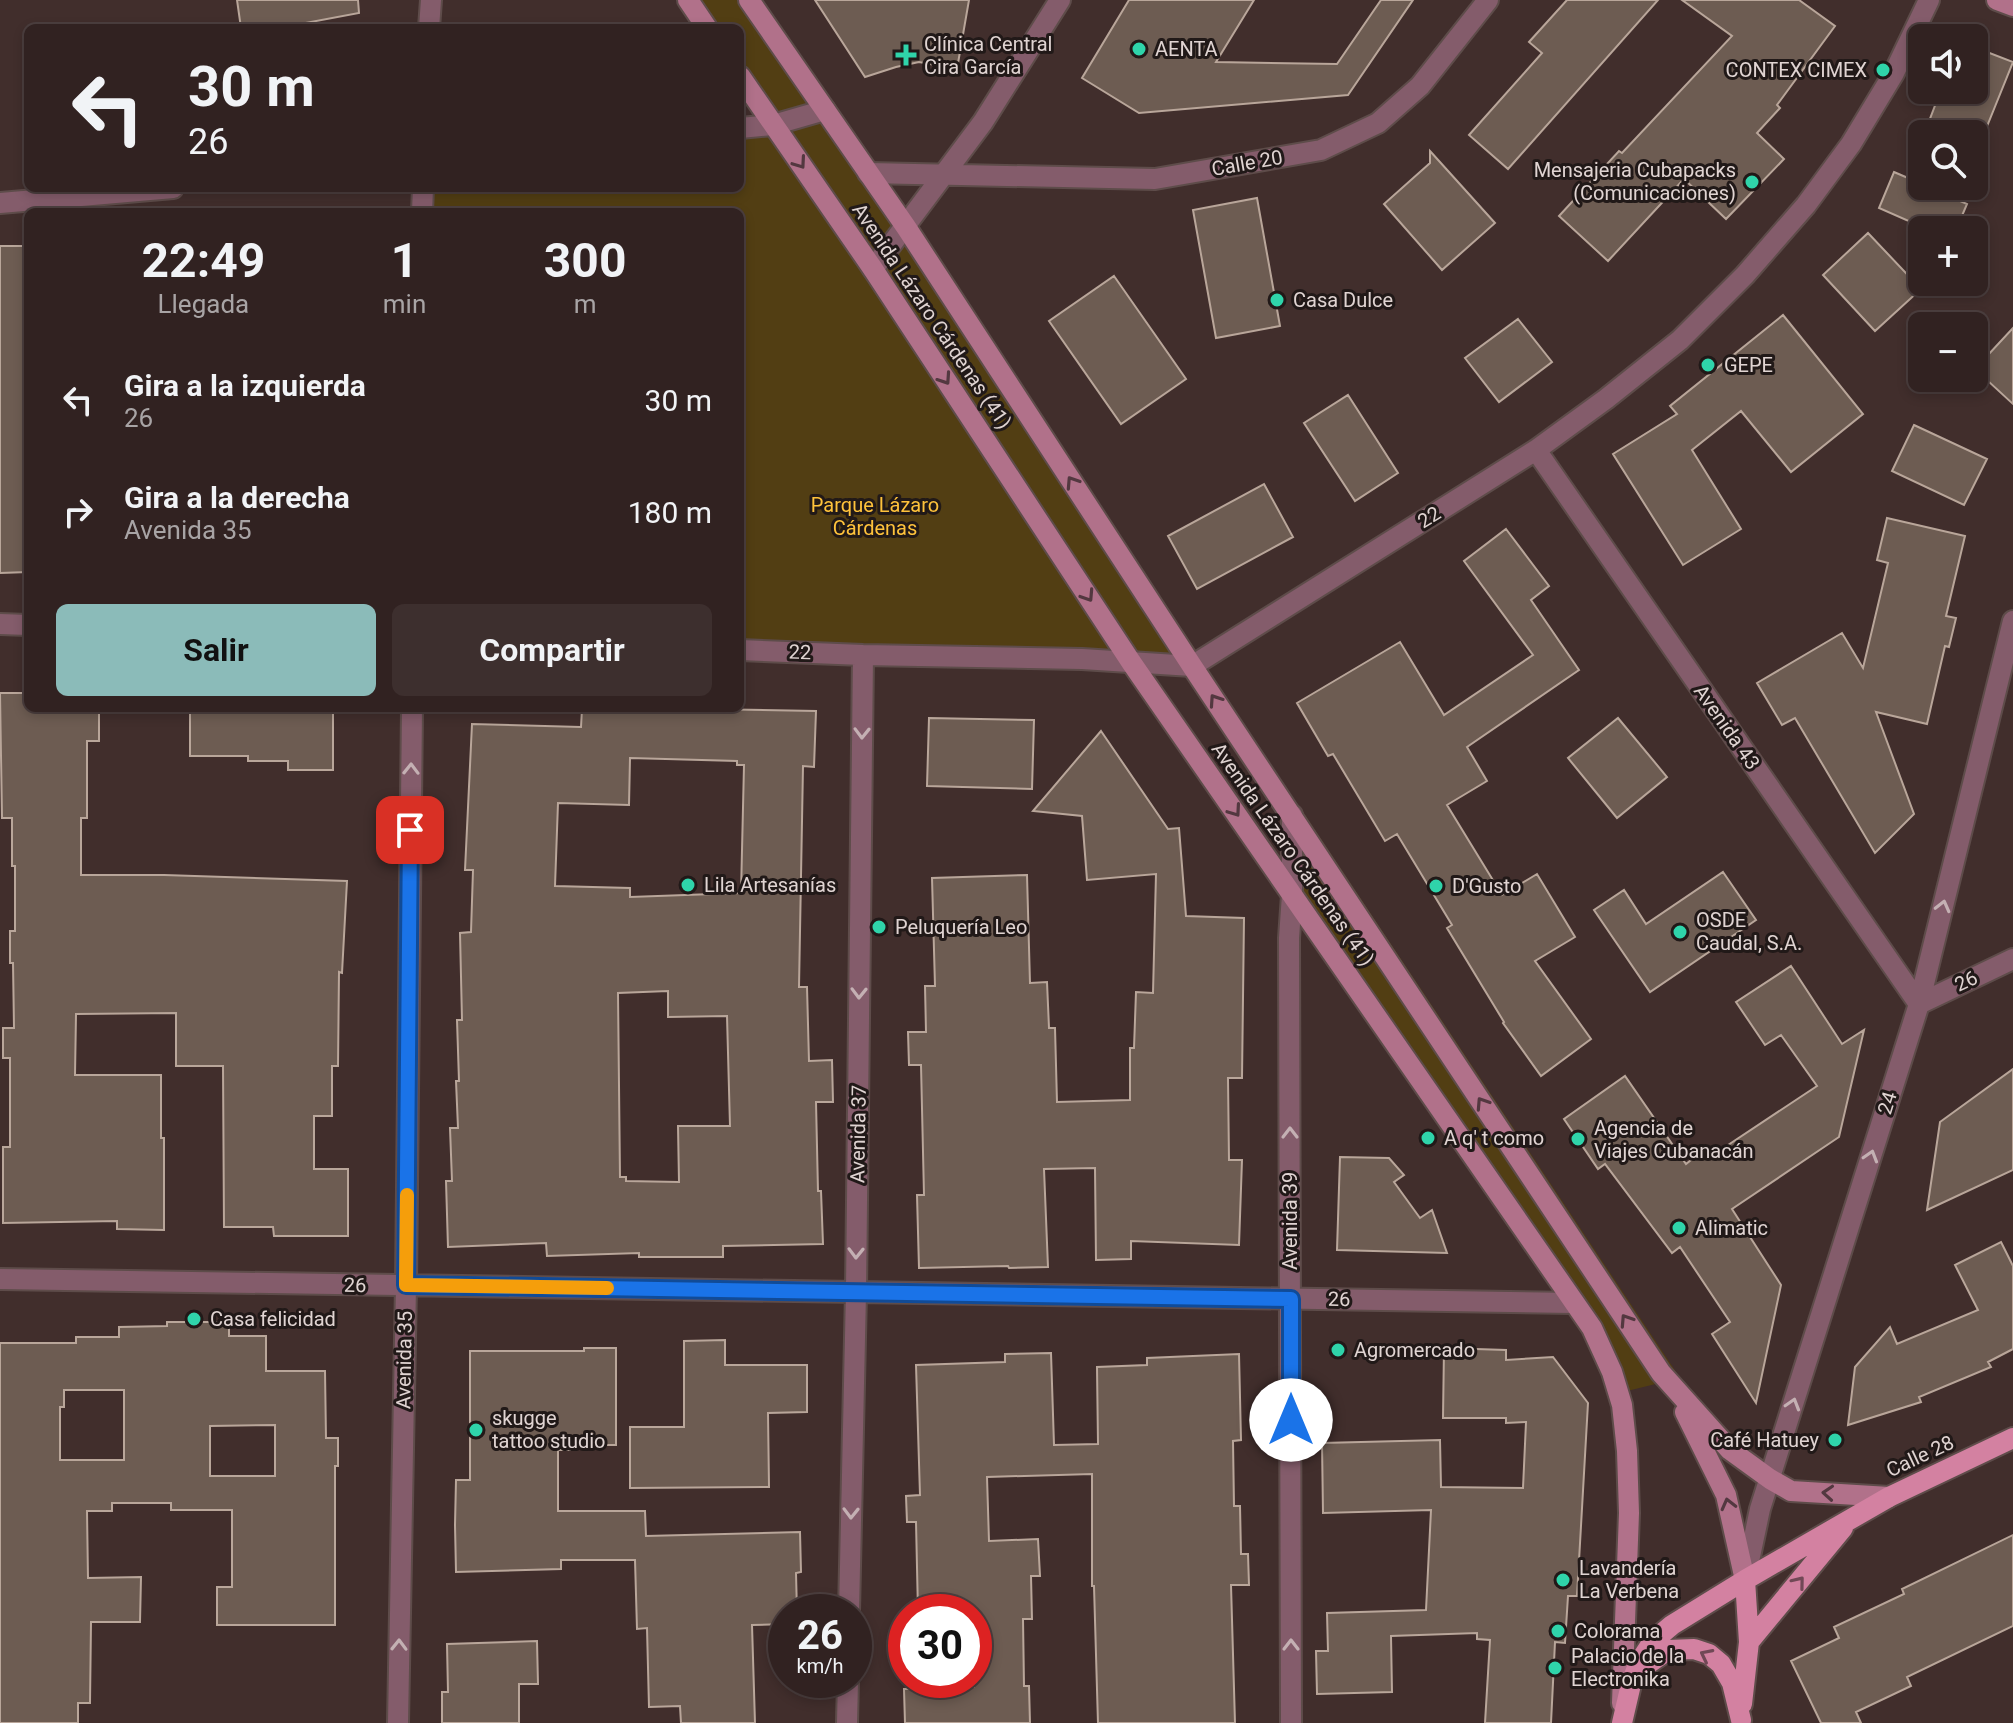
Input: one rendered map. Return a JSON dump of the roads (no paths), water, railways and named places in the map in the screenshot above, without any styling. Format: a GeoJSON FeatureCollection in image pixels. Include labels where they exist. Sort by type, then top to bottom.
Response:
{"type":"FeatureCollection","features":[{"type":"Feature","properties":{"kind":"main road"},"geometry":{"type":"LineString","coordinates":[[688,0],[704,24]]}},
{"type":"Feature","properties":{"kind":"main road","name":"Avenida Lázaro Cárdenas (41)"},"geometry":{"type":"LineString","coordinates":[[749,0],[906,227],[1192,666],[1670,1384],[1730,1450],[1791,1491],[1889,1497]]}},
{"type":"Feature","properties":{"kind":"main road"},"geometry":{"type":"LineString","coordinates":[[1997,0],[2013,6]]}},
{"type":"Feature","properties":{"kind":"main road","name":"Avenida Lázaro Cárdenas (41)"},"geometry":{"type":"LineString","coordinates":[[744,82],[873,269],[1131,662],[1592,1328],[1612,1372],[1622,1405],[1627,1451],[1629,1513],[1622,1720]]}},
{"type":"Feature","properties":{"kind":"main road","name":"Avenida Lázaro Cárdenas (41)"},"geometry":{"type":"LineString","coordinates":[[1670,1384],[1726,1495],[1745,1580],[1749,1642],[1740,1722]]}},
{"type":"Feature","properties":{"kind":"main road","name":"Calle 28"},"geometry":{"type":"LineString","coordinates":[[1622,1720],[1640,1661],[1653,1641],[1672,1625],[1889,1497],[2013,1438]]}},
{"type":"Feature","properties":{"kind":"main road","name":"Calle 28"},"geometry":{"type":"LineString","coordinates":[[1749,1642],[1849,1520]]}},
{"type":"Feature","properties":{"kind":"main road"},"geometry":{"type":"LineString","coordinates":[[1632,1680],[1668,1650],[1694,1649],[1709,1654],[1721,1664],[1732,1683],[1740,1722]]}},
{"type":"Feature","properties":{"kind":"street"},"geometry":{"type":"LineString","coordinates":[[429,24],[431,0]]}},
{"type":"Feature","properties":{"kind":"street"},"geometry":{"type":"LineString","coordinates":[[873,269],[983,122],[1060,0]]}},
{"type":"Feature","properties":{"kind":"street","name":"Calle 20"},"geometry":{"type":"LineString","coordinates":[[868,173],[1155,179],[1321,150],[1378,123],[1420,86],[1488,0]]}},
{"type":"Feature","properties":{"kind":"street","name":"22"},"geometry":{"type":"LineString","coordinates":[[744,650],[1082,659],[1192,666],[1536,450],[1680,340],[1745,275],[1806,205],[1851,144],[1894,73],[1929,0]]}},
{"type":"Feature","properties":{"kind":"street"},"geometry":{"type":"LineString","coordinates":[[744,128],[773,125],[825,110]]}},
{"type":"Feature","properties":{"kind":"street"},"geometry":{"type":"LineString","coordinates":[[0,203],[127,192]]}},
{"type":"Feature","properties":{"kind":"street","name":"Avenida 43"},"geometry":{"type":"LineString","coordinates":[[1536,450],[1919,1004]]}},
{"type":"Feature","properties":{"kind":"street","name":"24"},"geometry":{"type":"LineString","coordinates":[[1745,1580],[1760,1509],[1919,1004],[2013,621]]}},
{"type":"Feature","properties":{"kind":"street"},"geometry":{"type":"LineString","coordinates":[[0,624],[24,625]]}},
{"type":"Feature","properties":{"kind":"street","name":"Avenida 37"},"geometry":{"type":"LineString","coordinates":[[849,1594],[863,655]]}},
{"type":"Feature","properties":{"kind":"street","name":"Avenida 35"},"geometry":{"type":"LineString","coordinates":[[398,1723],[412,712]]}},
{"type":"Feature","properties":{"kind":"street","name":"Avenida 39"},"geometry":{"type":"LineString","coordinates":[[1291,1723],[1289,938],[1292,815]]}},
{"type":"Feature","properties":{"kind":"street","name":"26"},"geometry":{"type":"LineString","coordinates":[[1919,1004],[2013,959]]}},
{"type":"Feature","properties":{"kind":"street","name":"26"},"geometry":{"type":"LineString","coordinates":[[0,1279],[1574,1303]]}},
{"type":"Feature","properties":{"kind":"street"},"geometry":{"type":"LineString","coordinates":[[847,1723],[848,1698]]}},
{"type":"Feature","properties":{"kind":"place","name":"AENTA"},"geometry":{"type":"Point","coordinates":[1139,49]}},
{"type":"Feature","properties":{"kind":"place","name":"Clínica Central Cira García"},"geometry":{"type":"Point","coordinates":[906,55]}},
{"type":"Feature","properties":{"kind":"place","name":"CONTEX CIMEX"},"geometry":{"type":"Point","coordinates":[1883,70]}},
{"type":"Feature","properties":{"kind":"place","name":"Mensajeria Cubapacks (Comunicaciones)"},"geometry":{"type":"Point","coordinates":[1752,182]}},
{"type":"Feature","properties":{"kind":"place","name":"Casa Dulce"},"geometry":{"type":"Point","coordinates":[1277,300]}},
{"type":"Feature","properties":{"kind":"place","name":"GEPE"},"geometry":{"type":"Point","coordinates":[1708,365]}},
{"type":"Feature","properties":{"kind":"place","name":"Lila Artesanías"},"geometry":{"type":"Point","coordinates":[688,885]}},
{"type":"Feature","properties":{"kind":"place","name":"D'Gusto"},"geometry":{"type":"Point","coordinates":[1436,886]}},
{"type":"Feature","properties":{"kind":"place","name":"Peluquería Leo"},"geometry":{"type":"Point","coordinates":[879,927]}},
{"type":"Feature","properties":{"kind":"place","name":"OSDE Caudal, S.A."},"geometry":{"type":"Point","coordinates":[1680,932]}},
{"type":"Feature","properties":{"kind":"place","name":"A q' t como"},"geometry":{"type":"Point","coordinates":[1428,1138]}},
{"type":"Feature","properties":{"kind":"place","name":"Agencia de Viajes Cubanacán"},"geometry":{"type":"Point","coordinates":[1578,1139]}},
{"type":"Feature","properties":{"kind":"place","name":"Alimatic"},"geometry":{"type":"Point","coordinates":[1679,1228]}},
{"type":"Feature","properties":{"kind":"place","name":"Casa felicidad"},"geometry":{"type":"Point","coordinates":[194,1319]}},
{"type":"Feature","properties":{"kind":"place","name":"Agromercado"},"geometry":{"type":"Point","coordinates":[1338,1350]}},
{"type":"Feature","properties":{"kind":"place","name":"skugge tattoo studio"},"geometry":{"type":"Point","coordinates":[476,1430]}},
{"type":"Feature","properties":{"kind":"place","name":"Café Hatuey"},"geometry":{"type":"Point","coordinates":[1835,1440]}},
{"type":"Feature","properties":{"kind":"place","name":"Lavandería La Verbena"},"geometry":{"type":"Point","coordinates":[1563,1580]}},
{"type":"Feature","properties":{"kind":"place","name":"Colorama"},"geometry":{"type":"Point","coordinates":[1558,1631]}},
{"type":"Feature","properties":{"kind":"place","name":"Palacio de la Electronika"},"geometry":{"type":"Point","coordinates":[1555,1668]}},
{"type":"Feature","properties":{"kind":"park label","name":"Parque Lázaro Cárdenas"},"geometry":{"type":"Point","coordinates":[875,516]}}]}
